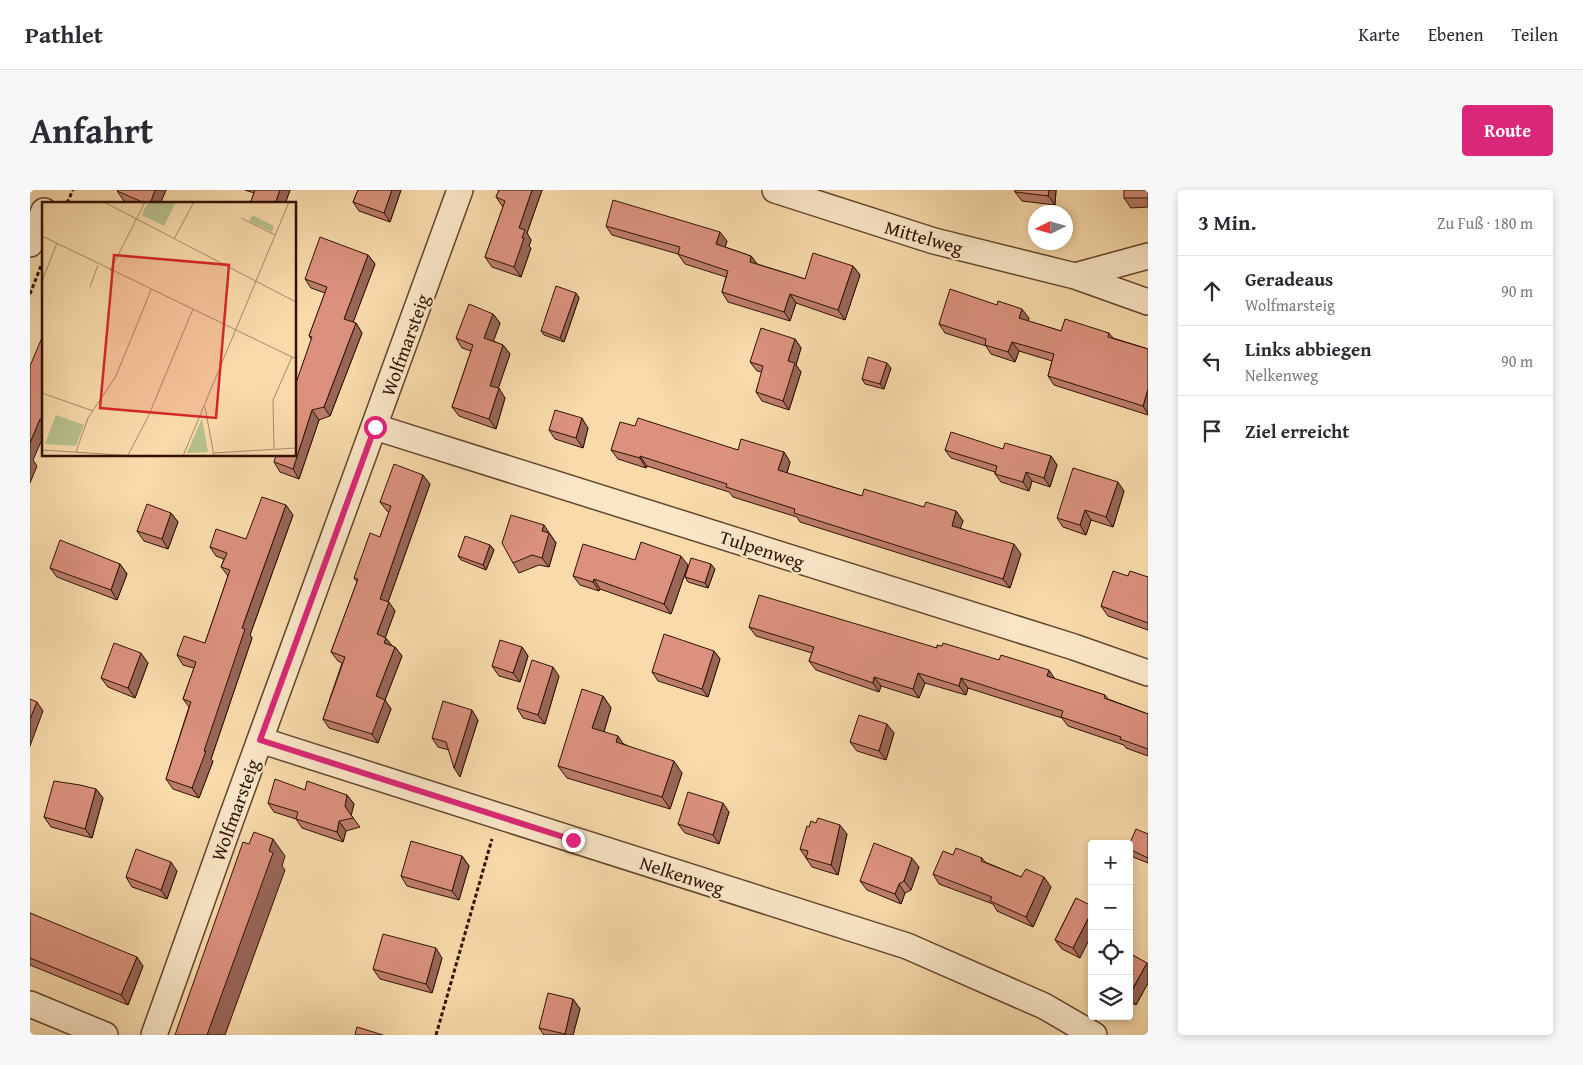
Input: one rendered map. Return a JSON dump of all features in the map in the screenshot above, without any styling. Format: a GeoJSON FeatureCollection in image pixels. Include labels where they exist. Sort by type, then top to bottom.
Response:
{"type":"FeatureCollection","features":[{"type":"Feature","properties":{"kind":"street"},"geometry":{"type":"LineString","coordinates":[[47,202],[52,190]]}},
{"type":"Feature","properties":{"kind":"street","name":"Wolfmarsteig"},"geometry":{"type":"LineString","coordinates":[[154,1035],[460,190]]}},
{"type":"Feature","properties":{"kind":"street","name":"Mittelweg"},"geometry":{"type":"LineString","coordinates":[[775,190],[934,241],[1075,276],[1148,302]]}},
{"type":"Feature","properties":{"kind":"street"},"geometry":{"type":"LineString","coordinates":[[30,244],[42,215]]}},
{"type":"Feature","properties":{"kind":"street","name":"Mittelweg"},"geometry":{"type":"LineString","coordinates":[[1075,276],[1148,256]]}},
{"type":"Feature","properties":{"kind":"street","name":"Tulpenweg"},"geometry":{"type":"LineString","coordinates":[[375,427],[1074,647],[1148,673]]}},
{"type":"Feature","properties":{"kind":"street","name":"Nelkenweg"},"geometry":{"type":"LineString","coordinates":[[260,740],[907,946],[1044,1006],[1094,1035]]}},
{"type":"Feature","properties":{"kind":"street"},"geometry":{"type":"LineString","coordinates":[[30,1004],[105,1035]]}},
{"type":"Feature","properties":{"kind":"path"},"geometry":{"type":"LineString","coordinates":[[68,202],[73,190]]}},
{"type":"Feature","properties":{"kind":"path"},"geometry":{"type":"LineString","coordinates":[[30,294],[42,265]]}},
{"type":"Feature","properties":{"kind":"path"},"geometry":{"type":"LineString","coordinates":[[436,1035],[493,834]]}},
{"type":"Feature","properties":{"kind":"building"},"geometry":{"type":"Polygon","coordinates":[[[155,190],[151,202],[142,202],[117,191],[155,190]]]}},
{"type":"Feature","properties":{"kind":"building"},"geometry":{"type":"Polygon","coordinates":[[[255,190],[280,190],[276,202],[251,202],[255,190]]]}},
{"type":"Feature","properties":{"kind":"building"},"geometry":{"type":"Polygon","coordinates":[[[358,190],[392,190],[384,213],[353,202],[358,190]]]}},
{"type":"Feature","properties":{"kind":"building"},"geometry":{"type":"Polygon","coordinates":[[[499,190],[532,190],[519,228],[525,230],[522,238],[524,238],[514,267],[485,257],[505,201],[496,197],[499,190]]]}},
{"type":"Feature","properties":{"kind":"building"},"geometry":{"type":"Polygon","coordinates":[[[1015,190],[1049,190],[1048,196],[1015,192],[1015,190]]]}},
{"type":"Feature","properties":{"kind":"building"},"geometry":{"type":"Polygon","coordinates":[[[1124,190],[1148,190],[1148,198],[1124,198],[1124,190]]]}},
{"type":"Feature","properties":{"kind":"building"},"geometry":{"type":"Polygon","coordinates":[[[613,200],[720,232],[716,244],[751,256],[750,262],[805,279],[813,253],[853,266],[838,310],[790,294],[784,312],[722,292],[728,271],[678,254],[680,247],[606,226],[613,200]]]}},
{"type":"Feature","properties":{"kind":"building"},"geometry":{"type":"Polygon","coordinates":[[[320,237],[368,255],[344,319],[356,323],[324,407],[312,410],[293,469],[274,462],[276,456],[296,456],[296,383],[312,337],[309,336],[327,287],[305,279],[320,237]]]}},
{"type":"Feature","properties":{"kind":"building"},"geometry":{"type":"Polygon","coordinates":[[[556,286],[576,293],[560,338],[541,331],[556,286]]]}},
{"type":"Feature","properties":{"kind":"building"},"geometry":{"type":"Polygon","coordinates":[[[950,289],[997,305],[998,301],[1022,309],[1019,318],[1061,331],[1065,319],[1109,333],[1108,337],[1148,349],[1148,389],[1143,406],[1048,376],[1054,354],[1012,342],[1008,352],[985,345],[986,339],[939,324],[950,289]]]}},
{"type":"Feature","properties":{"kind":"building"},"geometry":{"type":"Polygon","coordinates":[[[469,304],[493,314],[484,338],[503,345],[490,386],[499,388],[489,419],[452,407],[473,345],[456,338],[469,304]]]}},
{"type":"Feature","properties":{"kind":"building"},"geometry":{"type":"Polygon","coordinates":[[[761,328],[795,339],[788,361],[795,363],[783,401],[756,392],[763,366],[750,362],[761,328]]]}},
{"type":"Feature","properties":{"kind":"building"},"geometry":{"type":"Polygon","coordinates":[[[42,338],[42,420],[40,419],[30,443],[30,366],[42,338]]]}},
{"type":"Feature","properties":{"kind":"building"},"geometry":{"type":"Polygon","coordinates":[[[868,357],[887,363],[880,384],[862,379],[868,357]]]}},
{"type":"Feature","properties":{"kind":"building"},"geometry":{"type":"Polygon","coordinates":[[[555,410],[582,418],[576,438],[549,430],[555,410]]]}},
{"type":"Feature","properties":{"kind":"building"},"geometry":{"type":"Polygon","coordinates":[[[638,418],[738,450],[741,439],[784,452],[778,470],[862,496],[864,489],[924,507],[926,502],[956,511],[952,526],[1014,544],[1003,579],[794,513],[795,509],[726,487],[727,484],[640,456],[640,458],[611,450],[620,422],[635,426],[638,418]]]}},
{"type":"Feature","properties":{"kind":"building"},"geometry":{"type":"Polygon","coordinates":[[[951,432],[1003,449],[1005,443],[1051,456],[1044,478],[1026,472],[1023,482],[995,474],[997,466],[945,450],[951,432]]]}},
{"type":"Feature","properties":{"kind":"building"},"geometry":{"type":"Polygon","coordinates":[[[394,464],[423,475],[380,599],[389,602],[377,634],[386,638],[384,643],[395,647],[376,696],[385,700],[372,734],[323,719],[345,657],[331,652],[358,579],[354,578],[370,533],[380,537],[391,506],[380,502],[394,464]]]}},
{"type":"Feature","properties":{"kind":"building"},"geometry":{"type":"Polygon","coordinates":[[[1073,468],[1118,482],[1106,517],[1085,510],[1080,525],[1057,518],[1073,468]]]}},
{"type":"Feature","properties":{"kind":"building"},"geometry":{"type":"Polygon","coordinates":[[[262,497],[286,505],[242,628],[245,629],[204,751],[206,751],[192,788],[166,779],[191,702],[183,699],[196,662],[177,655],[184,636],[205,643],[230,570],[221,567],[227,553],[210,547],[216,529],[246,539],[262,497]]]}},
{"type":"Feature","properties":{"kind":"building"},"geometry":{"type":"Polygon","coordinates":[[[147,504],[171,513],[162,539],[137,531],[147,504]]]}},
{"type":"Feature","properties":{"kind":"building"},"geometry":{"type":"Polygon","coordinates":[[[511,515],[544,525],[542,531],[549,533],[542,558],[532,555],[513,563],[502,543],[511,515]]]}},
{"type":"Feature","properties":{"kind":"building"},"geometry":{"type":"Polygon","coordinates":[[[465,536],[490,545],[483,565],[458,556],[465,536]]]}},
{"type":"Feature","properties":{"kind":"building"},"geometry":{"type":"Polygon","coordinates":[[[60,540],[120,564],[111,590],[50,568],[60,540]]]}},
{"type":"Feature","properties":{"kind":"building"},"geometry":{"type":"Polygon","coordinates":[[[641,542],[681,556],[664,604],[594,579],[593,582],[573,576],[583,544],[635,560],[641,542]]]}},
{"type":"Feature","properties":{"kind":"building"},"geometry":{"type":"Polygon","coordinates":[[[691,558],[711,564],[705,583],[685,577],[691,558]]]}},
{"type":"Feature","properties":{"kind":"building"},"geometry":{"type":"Polygon","coordinates":[[[1113,571],[1128,576],[1130,571],[1148,577],[1148,623],[1101,606],[1113,571]]]}},
{"type":"Feature","properties":{"kind":"building"},"geometry":{"type":"Polygon","coordinates":[[[759,595],[937,648],[937,645],[942,646],[943,643],[999,660],[1001,655],[1049,670],[1047,676],[1105,695],[1104,698],[1148,714],[1148,749],[1120,739],[1121,737],[1061,717],[1063,711],[961,678],[959,686],[918,673],[913,689],[874,677],[873,683],[809,661],[814,647],[749,627],[759,595]]]}},
{"type":"Feature","properties":{"kind":"building"},"geometry":{"type":"Polygon","coordinates":[[[664,634],[714,651],[702,689],[652,672],[664,634]]]}},
{"type":"Feature","properties":{"kind":"building"},"geometry":{"type":"Polygon","coordinates":[[[500,640],[522,647],[513,673],[492,666],[500,640]]]}},
{"type":"Feature","properties":{"kind":"building"},"geometry":{"type":"Polygon","coordinates":[[[114,643],[141,653],[128,688],[101,678],[114,643]]]}},
{"type":"Feature","properties":{"kind":"building"},"geometry":{"type":"Polygon","coordinates":[[[532,660],[553,667],[538,715],[517,708],[532,660]]]}},
{"type":"Feature","properties":{"kind":"building"},"geometry":{"type":"Polygon","coordinates":[[[582,689],[603,696],[592,728],[618,736],[616,742],[674,761],[662,797],[558,766],[582,689]]]}},
{"type":"Feature","properties":{"kind":"building"},"geometry":{"type":"Polygon","coordinates":[[[30,699],[37,702],[30,719],[30,699]]]}},
{"type":"Feature","properties":{"kind":"building"},"geometry":{"type":"Polygon","coordinates":[[[443,701],[472,710],[454,768],[446,742],[432,738],[443,701]]]}},
{"type":"Feature","properties":{"kind":"building"},"geometry":{"type":"Polygon","coordinates":[[[859,715],[887,724],[879,751],[850,742],[859,715]]]}},
{"type":"Feature","properties":{"kind":"building"},"geometry":{"type":"Polygon","coordinates":[[[275,779],[305,790],[307,781],[347,795],[345,806],[353,818],[339,821],[337,832],[296,819],[298,812],[268,803],[275,779]]]}},
{"type":"Feature","properties":{"kind":"building"},"geometry":{"type":"Polygon","coordinates":[[[54,781],[96,789],[85,829],[44,817],[54,781]]]}},
{"type":"Feature","properties":{"kind":"building"},"geometry":{"type":"Polygon","coordinates":[[[688,792],[723,803],[713,835],[678,824],[688,792]]]}},
{"type":"Feature","properties":{"kind":"building"},"geometry":{"type":"Polygon","coordinates":[[[818,818],[840,825],[831,865],[806,858],[808,851],[800,849],[807,826],[809,827],[811,821],[816,823],[818,818]]]}},
{"type":"Feature","properties":{"kind":"building"},"geometry":{"type":"Polygon","coordinates":[[[1136,829],[1148,834],[1148,858],[1133,851],[1133,840],[1131,840],[1136,829]]]}},
{"type":"Feature","properties":{"kind":"building"},"geometry":{"type":"Polygon","coordinates":[[[254,832],[273,839],[269,851],[273,853],[207,1035],[175,1035],[243,842],[249,844],[254,832]]]}},
{"type":"Feature","properties":{"kind":"building"},"geometry":{"type":"Polygon","coordinates":[[[411,841],[462,856],[452,891],[401,876],[411,841]]]}},
{"type":"Feature","properties":{"kind":"building"},"geometry":{"type":"Polygon","coordinates":[[[874,843],[912,858],[904,881],[899,884],[895,894],[860,881],[874,843]]]}},
{"type":"Feature","properties":{"kind":"building"},"geometry":{"type":"Polygon","coordinates":[[[956,848],[982,858],[981,861],[1021,877],[1026,869],[1044,877],[1026,917],[990,901],[992,897],[933,874],[943,851],[953,855],[956,848]]]}},
{"type":"Feature","properties":{"kind":"building"},"geometry":{"type":"Polygon","coordinates":[[[136,849],[171,862],[161,890],[126,877],[136,849]]]}},
{"type":"Feature","properties":{"kind":"building"},"geometry":{"type":"Polygon","coordinates":[[[1076,898],[1088,904],[1088,919],[1073,948],[1055,940],[1076,898]]]}},
{"type":"Feature","properties":{"kind":"building"},"geometry":{"type":"Polygon","coordinates":[[[30,913],[137,957],[121,995],[30,958],[30,913]]]}},
{"type":"Feature","properties":{"kind":"building"},"geometry":{"type":"Polygon","coordinates":[[[383,934],[436,948],[426,984],[373,969],[383,934]]]}},
{"type":"Feature","properties":{"kind":"building"},"geometry":{"type":"Polygon","coordinates":[[[1133,955],[1147,963],[1133,988],[1133,955]]]}},
{"type":"Feature","properties":{"kind":"building"},"geometry":{"type":"Polygon","coordinates":[[[548,993],[573,999],[565,1034],[539,1028],[548,993]]]}},
{"type":"Feature","properties":{"kind":"building"},"geometry":{"type":"Polygon","coordinates":[[[357,1027],[383,1035],[355,1035],[357,1027]]]}},
{"type":"Feature","properties":{"kind":"route"},"geometry":{"type":"LineString","coordinates":[[375,427],[260,740],[573,840]]}}]}
